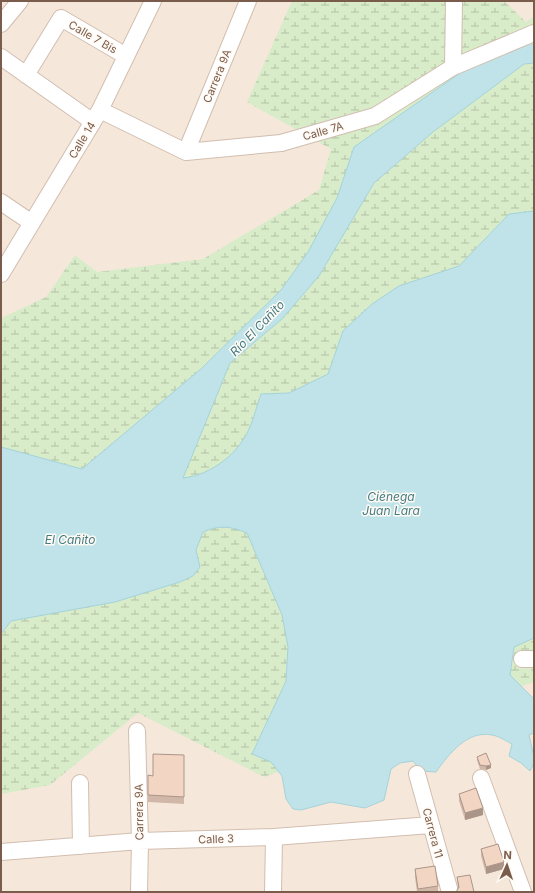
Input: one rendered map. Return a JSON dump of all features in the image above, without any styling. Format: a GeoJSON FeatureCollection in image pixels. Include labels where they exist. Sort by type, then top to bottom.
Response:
{"type":"FeatureCollection","features":[{"type":"Feature","properties":{"kind":"street"},"geometry":{"type":"LineString","coordinates":[[1,24],[20,1]]}},
{"type":"Feature","properties":{"kind":"street","name":"Calle 14"},"geometry":{"type":"LineString","coordinates":[[1,274],[96,116],[153,1]]}},
{"type":"Feature","properties":{"kind":"street","name":"Carrera 9A"},"geometry":{"type":"LineString","coordinates":[[186,152],[248,1]]}},
{"type":"Feature","properties":{"kind":"street"},"geometry":{"type":"LineString","coordinates":[[453,66],[454,1]]}},
{"type":"Feature","properties":{"kind":"street","name":"Calle 7 Bis"},"geometry":{"type":"LineString","coordinates":[[26,75],[60,18],[126,56]]}},
{"type":"Feature","properties":{"kind":"street","name":"Calle 7A"},"geometry":{"type":"LineString","coordinates":[[186,152],[281,143],[375,116],[453,66],[534,33]]}},
{"type":"Feature","properties":{"kind":"street"},"geometry":{"type":"LineString","coordinates":[[1,57],[26,75],[96,116],[186,152]]}},
{"type":"Feature","properties":{"kind":"street"},"geometry":{"type":"LineString","coordinates":[[1,202],[32,223]]}},
{"type":"Feature","properties":{"kind":"street","name":"Carrera 9A"},"geometry":{"type":"LineString","coordinates":[[138,731],[140,841],[139,892]]}},
{"type":"Feature","properties":{"kind":"street","name":"Carrera 11"},"geometry":{"type":"LineString","coordinates":[[417,774],[450,892]]}},
{"type":"Feature","properties":{"kind":"street"},"geometry":{"type":"LineString","coordinates":[[481,778],[523,892]]}},
{"type":"Feature","properties":{"kind":"street"},"geometry":{"type":"LineString","coordinates":[[80,783],[81,846]]}},
{"type":"Feature","properties":{"kind":"street","name":"Calle 3"},"geometry":{"type":"LineString","coordinates":[[1,852],[140,841],[274,837],[432,825]]}},
{"type":"Feature","properties":{"kind":"street"},"geometry":{"type":"LineString","coordinates":[[273,892],[274,837]]}},
{"type":"Feature","properties":{"kind":"shaded area"},"geometry":{"type":"Polygon","coordinates":[[[1,1],[534,1],[534,156],[1,372],[1,1]]]}},
{"type":"Feature","properties":{"kind":"shaded area"},"geometry":{"type":"Polygon","coordinates":[[[534,519],[534,892],[1,892],[1,790],[142,684],[534,519]]]}},
{"type":"Feature","properties":{"kind":"green space"},"geometry":{"type":"Polygon","coordinates":[[[292,1],[504,1],[526,22],[534,16],[534,682],[264,777],[138,713],[50,785],[1,794],[1,318],[46,297],[75,255],[97,272],[203,259],[319,190],[331,149],[247,102],[292,1]]]}},
{"type":"Feature","properties":{"kind":"water","name":"Ciénega Juan Lara"},"geometry":{"type":"Polygon","coordinates":[[[534,40],[534,63],[524,64],[433,132],[374,183],[319,276],[282,319],[230,363],[183,478],[204,473],[231,455],[238,447],[249,429],[261,394],[289,393],[328,374],[343,331],[372,304],[399,286],[459,266],[509,214],[534,211],[534,638],[514,647],[510,675],[534,699],[534,733],[529,735],[534,763],[530,771],[521,763],[509,756],[512,744],[497,736],[483,734],[475,736],[460,745],[453,751],[436,772],[421,771],[413,761],[400,763],[391,769],[384,800],[365,808],[331,802],[301,810],[293,809],[286,799],[282,776],[271,762],[252,754],[286,681],[288,647],[282,615],[247,533],[225,527],[214,528],[203,532],[196,550],[200,567],[193,576],[180,582],[115,602],[11,621],[1,634],[1,447],[82,469],[202,368],[281,290],[308,252],[337,198],[354,147],[470,66],[534,40]]]}},
{"type":"Feature","properties":{"kind":"building"},"geometry":{"type":"Polygon","coordinates":[[[486,753],[491,765],[480,765],[477,757],[486,753]]]}},
{"type":"Feature","properties":{"kind":"building"},"geometry":{"type":"Polygon","coordinates":[[[153,754],[184,755],[184,797],[148,795],[148,775],[153,776],[153,754]]]}},
{"type":"Feature","properties":{"kind":"building"},"geometry":{"type":"Polygon","coordinates":[[[476,788],[483,808],[465,813],[459,794],[476,788]]]}},
{"type":"Feature","properties":{"kind":"building"},"geometry":{"type":"Polygon","coordinates":[[[498,844],[504,862],[486,867],[481,849],[498,844]]]}},
{"type":"Feature","properties":{"kind":"building"},"geometry":{"type":"Polygon","coordinates":[[[435,866],[438,886],[418,889],[415,869],[435,866]]]}},
{"type":"Feature","properties":{"kind":"building"},"geometry":{"type":"Polygon","coordinates":[[[470,875],[474,892],[456,892],[459,887],[457,877],[470,875]]]}},
{"type":"Feature","properties":{"kind":"water label","name":"Río El Cañito"},"geometry":{"type":"Point","coordinates":[257,328]}},
{"type":"Feature","properties":{"kind":"water label","name":"El Cañito"},"geometry":{"type":"Point","coordinates":[70,539]}}]}
